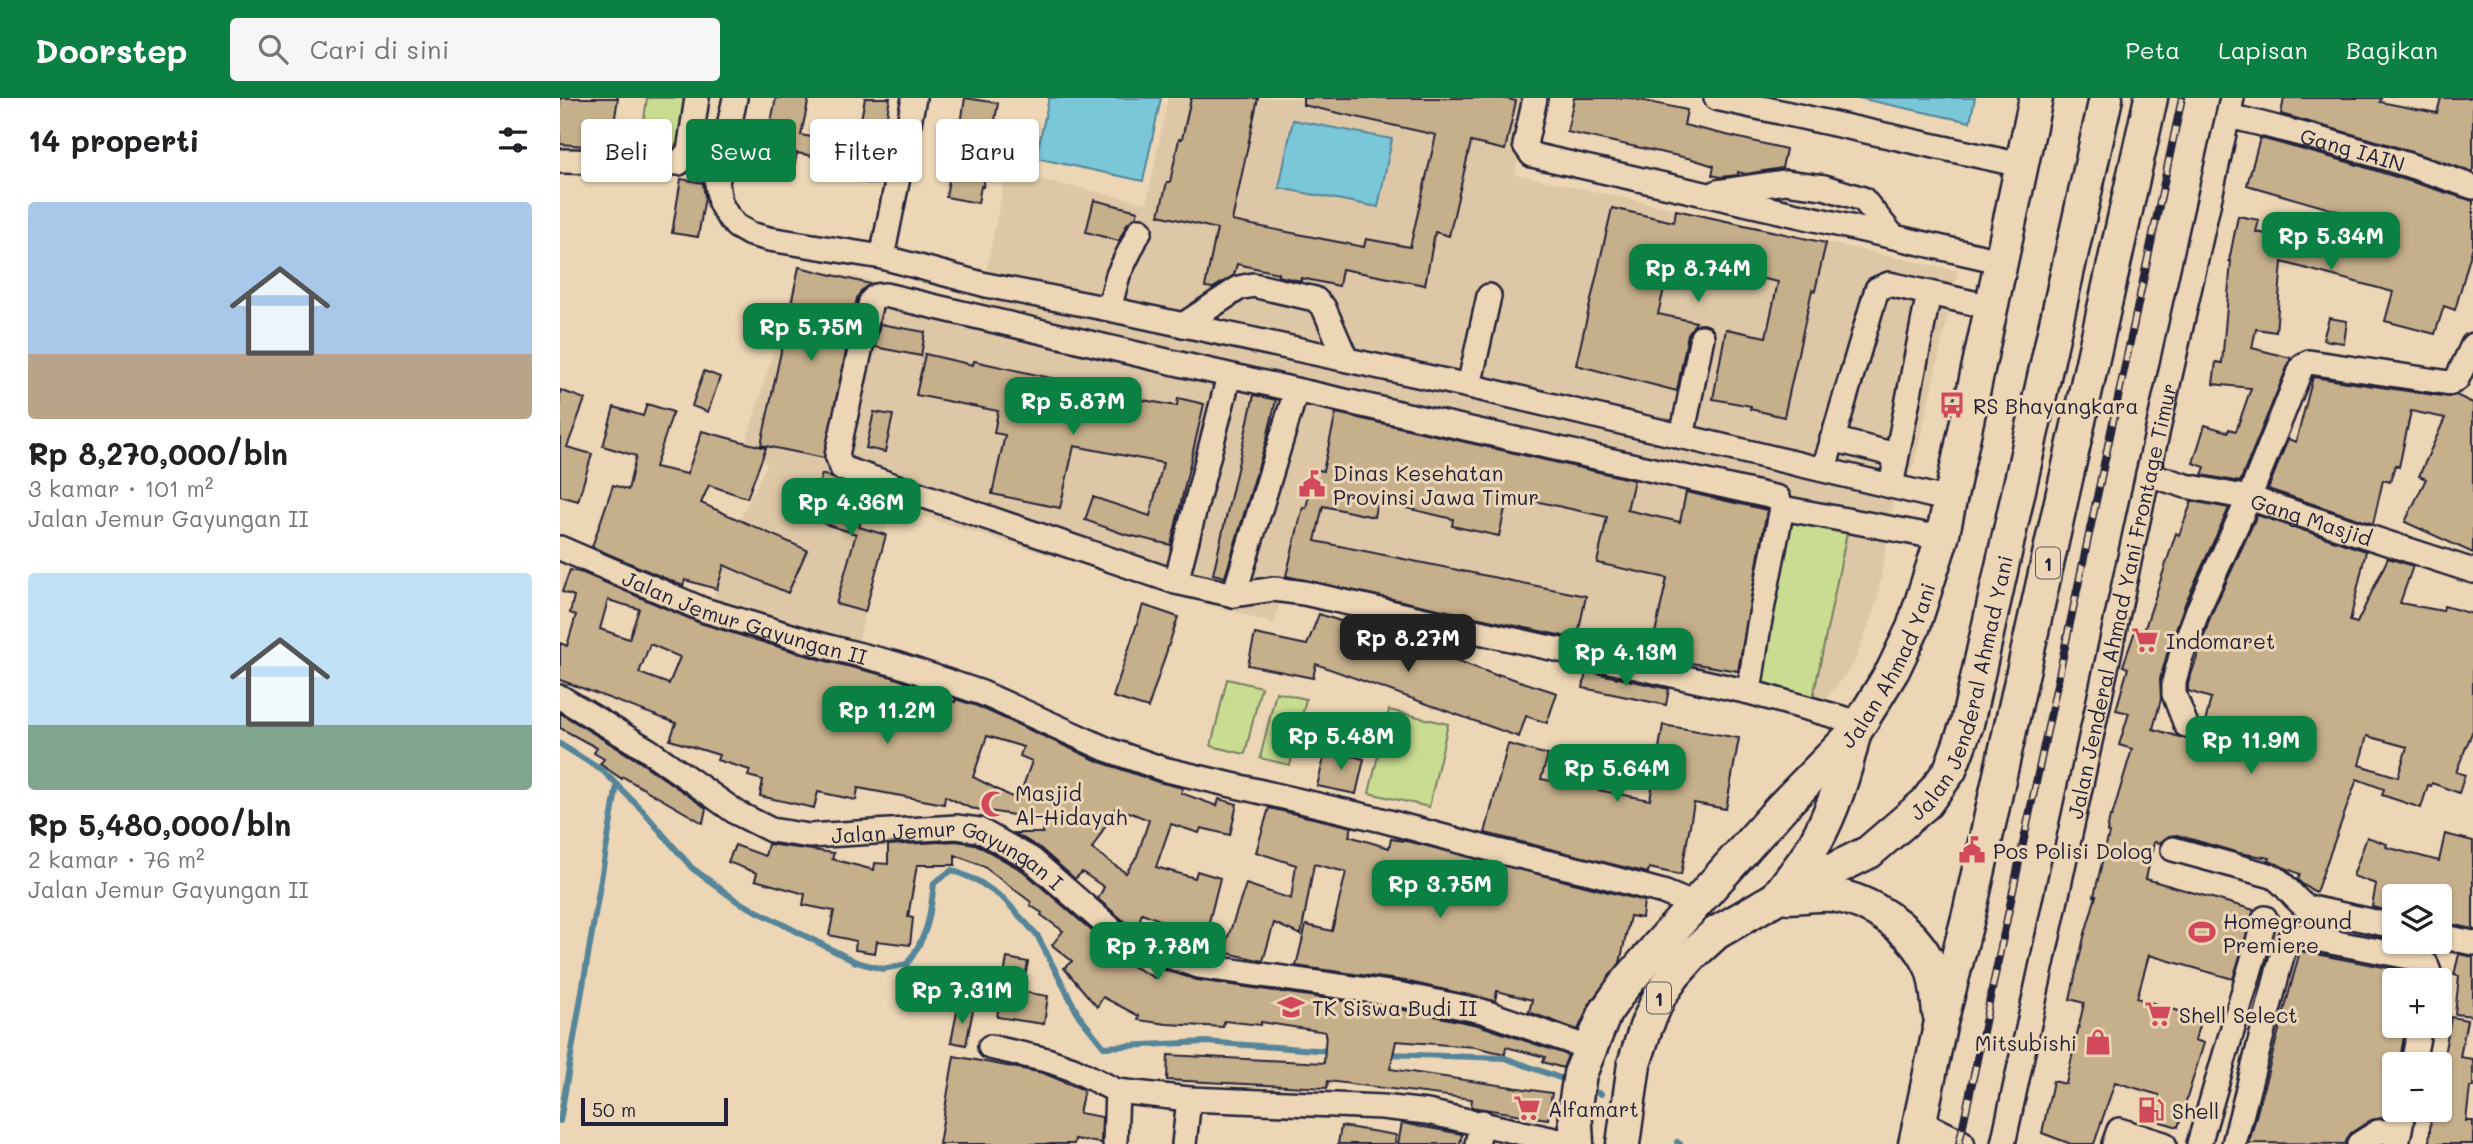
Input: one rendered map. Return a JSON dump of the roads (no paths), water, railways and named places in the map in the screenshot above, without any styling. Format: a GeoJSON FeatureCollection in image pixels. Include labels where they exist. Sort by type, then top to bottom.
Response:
{"type":"FeatureCollection","features":[{"type":"Feature","properties":{"kind":"highway","name":"Jalan Ahmad Yani"},"geometry":{"type":"LineString","coordinates":[[1575,1144],[1575,1106],[1585,1061],[1605,1013],[1623,987],[1699,900],[1858,727],[1893,670],[1913,628],[1942,538],[2036,98]]}},
{"type":"Feature","properties":{"kind":"highway","name":"Jalan Jenderal Ahmad Yani"},"geometry":{"type":"LineString","coordinates":[[1623,1144],[1634,1064],[1646,1027],[1660,995],[1693,954],[1716,933],[1774,899],[1869,852],[1926,803],[1950,770],[1967,724],[2106,98]]}},
{"type":"Feature","properties":{"kind":"highway","name":"1"},"geometry":{"type":"LineString","coordinates":[[1919,1138],[1940,1026],[1972,901],[2151,98]]}},
{"type":"Feature","properties":{"kind":"highway"},"geometry":{"type":"LineString","coordinates":[[1774,899],[1808,855],[1818,836],[1846,770],[1858,727]]}},
{"type":"Feature","properties":{"kind":"highway"},"geometry":{"type":"LineString","coordinates":[[1699,900],[1831,895],[1862,904],[1889,919],[1913,940],[1931,966],[1940,1026]]}},
{"type":"Feature","properties":{"kind":"main road"},"geometry":{"type":"LineString","coordinates":[[1919,1138],[1960,1144]]}},
{"type":"Feature","properties":{"kind":"street"},"geometry":{"type":"LineString","coordinates":[[560,160],[678,163],[689,151],[697,98]]}},
{"type":"Feature","properties":{"kind":"street"},"geometry":{"type":"LineString","coordinates":[[735,98],[717,183],[720,203],[736,226],[750,234],[882,257],[986,285],[1469,386],[1950,500]]}},
{"type":"Feature","properties":{"kind":"street"},"geometry":{"type":"LineString","coordinates":[[882,257],[914,98]]}},
{"type":"Feature","properties":{"kind":"street"},"geometry":{"type":"LineString","coordinates":[[1535,98],[1525,145],[1530,154],[2000,261]]}},
{"type":"Feature","properties":{"kind":"street"},"geometry":{"type":"LineString","coordinates":[[1716,98],[2021,165]]}},
{"type":"Feature","properties":{"kind":"street","name":"Gang IAIN"},"geometry":{"type":"LineString","coordinates":[[2231,107],[2405,162],[2473,187]]}},
{"type":"Feature","properties":{"kind":"street","name":"Jalan Jenderal Ahmad Yani Frontage Timur"},"geometry":{"type":"LineString","coordinates":[[2003,1144],[2148,474],[2231,107]]}},
{"type":"Feature","properties":{"kind":"street"},"geometry":{"type":"LineString","coordinates":[[1704,194],[1785,182],[1824,187],[1863,199],[1893,236]]}},
{"type":"Feature","properties":{"kind":"street"},"geometry":{"type":"LineString","coordinates":[[1109,309],[1118,275],[1140,230]]}},
{"type":"Feature","properties":{"kind":"street"},"geometry":{"type":"LineString","coordinates":[[1824,469],[1877,289],[1889,284],[1991,307]]}},
{"type":"Feature","properties":{"kind":"street"},"geometry":{"type":"LineString","coordinates":[[1183,325],[1239,288],[1254,285],[1315,299],[1324,307],[1346,359]]}},
{"type":"Feature","properties":{"kind":"street"},"geometry":{"type":"LineString","coordinates":[[1891,486],[1929,292]]}},
{"type":"Feature","properties":{"kind":"street"},"geometry":{"type":"LineString","coordinates":[[1749,692],[1782,508],[1779,498],[1229,376],[885,295],[870,301],[837,455],[842,468],[1176,582],[1234,595],[1274,589],[1304,593],[1749,692],[1858,727]]}},
{"type":"Feature","properties":{"kind":"street"},"geometry":{"type":"LineString","coordinates":[[1469,386],[1489,296]]}},
{"type":"Feature","properties":{"kind":"street"},"geometry":{"type":"LineString","coordinates":[[1682,437],[1702,337]]}},
{"type":"Feature","properties":{"kind":"street"},"geometry":{"type":"LineString","coordinates":[[2186,725],[2174,694],[2174,682],[2181,656],[2198,610],[2249,498],[2301,366],[2309,362],[2450,383],[2457,380],[2473,345]]}},
{"type":"Feature","properties":{"kind":"street"},"geometry":{"type":"LineString","coordinates":[[1176,582],[1229,376]]}},
{"type":"Feature","properties":{"kind":"street"},"geometry":{"type":"LineString","coordinates":[[1234,595],[1296,391]]}},
{"type":"Feature","properties":{"kind":"street"},"geometry":{"type":"LineString","coordinates":[[1832,439],[1896,455]]}},
{"type":"Feature","properties":{"kind":"street","name":"Gang Masjid"},"geometry":{"type":"LineString","coordinates":[[2148,474],[2186,486],[2249,498],[2473,571]]}},
{"type":"Feature","properties":{"kind":"street"},"geometry":{"type":"LineString","coordinates":[[1782,508],[1942,538]]}},
{"type":"Feature","properties":{"kind":"street","name":"Jalan Jemur Gayungan II"},"geometry":{"type":"LineString","coordinates":[[560,548],[704,610],[896,664],[982,693],[1106,749],[1163,769],[1378,819],[1699,900]]}},
{"type":"Feature","properties":{"kind":"street","name":"Jalan Jemur Gayungan I"},"geometry":{"type":"LineString","coordinates":[[560,697],[648,750],[737,813],[771,830],[809,836],[945,827],[979,830],[1044,869],[1117,934],[1177,960],[1199,966],[1402,995],[1482,1011],[1585,1061]]}},
{"type":"Feature","properties":{"kind":"street"},"geometry":{"type":"LineString","coordinates":[[2173,849],[2279,879],[2294,899],[2306,907],[2382,923]]}},
{"type":"Feature","properties":{"kind":"street"},"geometry":{"type":"LineString","coordinates":[[2199,1144],[2265,918]]}},
{"type":"Feature","properties":{"kind":"street"},"geometry":{"type":"LineString","coordinates":[[2234,1144],[2283,952],[2289,940],[2300,936],[2415,958],[2426,964],[2427,968]]}},
{"type":"Feature","properties":{"kind":"street"},"geometry":{"type":"LineString","coordinates":[[2452,939],[2473,943]]}},
{"type":"Feature","properties":{"kind":"street"},"geometry":{"type":"LineString","coordinates":[[990,1047],[1073,1069],[1117,1091],[1189,1099],[1382,1107],[1427,1112],[1480,1133],[1575,1144]]}},
{"type":"Feature","properties":{"kind":"street"},"geometry":{"type":"LineString","coordinates":[[1115,1144],[1117,1091]]}},
{"type":"Feature","properties":{"kind":"street"},"geometry":{"type":"LineString","coordinates":[[1184,1144],[1189,1099]]}},
{"type":"Feature","properties":{"kind":"street"},"geometry":{"type":"LineString","coordinates":[[2359,1144],[2378,1132],[2400,1128]]}},
{"type":"Feature","properties":{"kind":"street"},"geometry":{"type":"LineString","coordinates":[[2114,1144],[2119,1130],[2164,1144]]}},
{"type":"Feature","properties":{"kind":"water"},"geometry":{"type":"Polygon","coordinates":[[[1049,98],[1161,98],[1143,181],[1039,159],[1039,144],[1049,98]]]}},
{"type":"Feature","properties":{"kind":"water"},"geometry":{"type":"Polygon","coordinates":[[[1858,98],[1975,98],[1970,122],[1858,98]]]}},
{"type":"Feature","properties":{"kind":"water"},"geometry":{"type":"Polygon","coordinates":[[[1293,120],[1392,139],[1378,207],[1279,188],[1293,120]]]}},
{"type":"Feature","properties":{"kind":"waterway"},"geometry":{"type":"LineString","coordinates":[[560,744],[603,771],[642,810],[692,868],[737,901],[856,962],[883,969],[907,964],[920,944],[927,926],[934,883],[952,870],[978,881],[1003,898],[1037,935],[1079,1016],[1104,1047],[1205,1042],[1330,1051]]}},
{"type":"Feature","properties":{"kind":"waterway"},"geometry":{"type":"LineString","coordinates":[[560,1121],[617,785]]}},
{"type":"Feature","properties":{"kind":"waterway"},"geometry":{"type":"LineString","coordinates":[[1386,1054],[1505,1058],[1571,1082]]}},
{"type":"Feature","properties":{"kind":"waterway"},"geometry":{"type":"LineString","coordinates":[[1587,1089],[1601,1094]]}},
{"type":"Feature","properties":{"kind":"railway"},"geometry":{"type":"LineString","coordinates":[[1959,1144],[2182,98]]}},
{"type":"Feature","properties":{"kind":"place","name":"RS Bhayangkara"},"geometry":{"type":"Point","coordinates":[1952,405]}},
{"type":"Feature","properties":{"kind":"place","name":"Dinas Kesehatan Provinsi Jawa Timur"},"geometry":{"type":"Point","coordinates":[1312,484]}},
{"type":"Feature","properties":{"kind":"place","name":"Indomaret"},"geometry":{"type":"Point","coordinates":[2145,640]}},
{"type":"Feature","properties":{"kind":"place","name":"Masjid Al-Hidayah"},"geometry":{"type":"Point","coordinates":[994,804]}},
{"type":"Feature","properties":{"kind":"place","name":"Pos Polisi Dolog"},"geometry":{"type":"Point","coordinates":[1972,850]}},
{"type":"Feature","properties":{"kind":"place","name":"Homeground Premiere"},"geometry":{"type":"Point","coordinates":[2202,932]}},
{"type":"Feature","properties":{"kind":"place","name":"TK Siswa Budi II"},"geometry":{"type":"Point","coordinates":[1291,1007]}},
{"type":"Feature","properties":{"kind":"place","name":"Shell Select"},"geometry":{"type":"Point","coordinates":[2158,1014]}},
{"type":"Feature","properties":{"kind":"place","name":"Mitsubishi"},"geometry":{"type":"Point","coordinates":[2098,1042]}},
{"type":"Feature","properties":{"kind":"place","name":"Alfamart"},"geometry":{"type":"Point","coordinates":[1527,1108]}},
{"type":"Feature","properties":{"kind":"place","name":"Shell"},"geometry":{"type":"Point","coordinates":[2151,1110]}}]}
